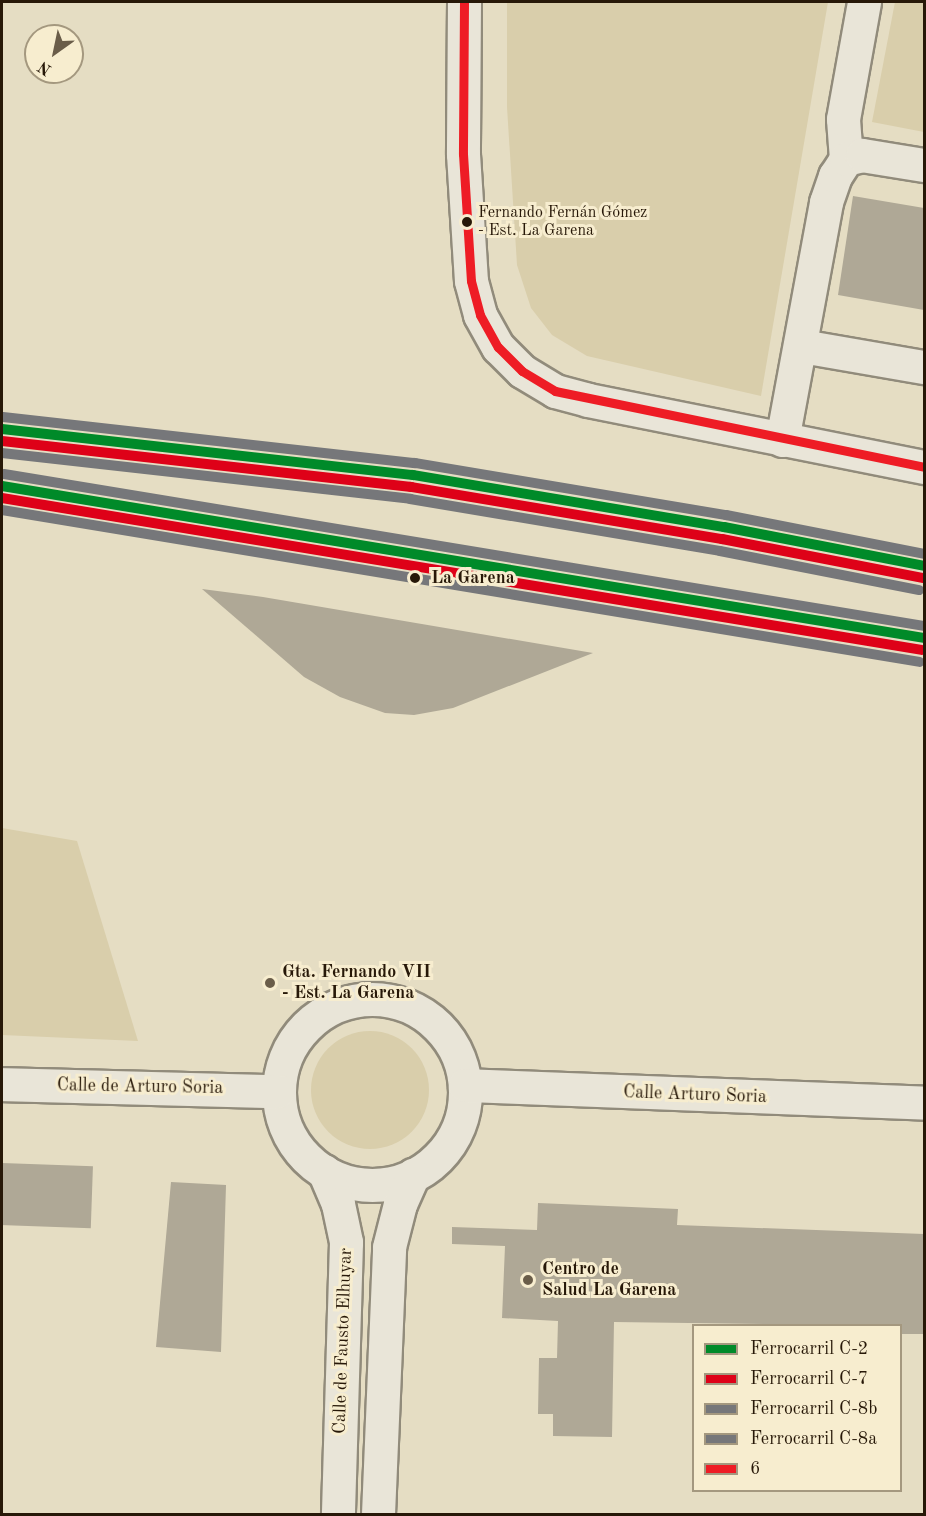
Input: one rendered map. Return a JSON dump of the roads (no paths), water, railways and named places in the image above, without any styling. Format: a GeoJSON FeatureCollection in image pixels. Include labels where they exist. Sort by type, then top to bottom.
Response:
{"type":"FeatureCollection","features":[{"type":"Feature","properties":{"kind":"street"},"geometry":{"type":"LineString","coordinates":[[464,2],[463,154],[471,281],[480,315],[498,346],[522,371],[555,391],[782,440],[924,466]]}},
{"type":"Feature","properties":{"kind":"street"},"geometry":{"type":"LineString","coordinates":[[782,440],[802,346],[826,202],[846,159],[843,119],[864,2]]}},
{"type":"Feature","properties":{"kind":"street"},"geometry":{"type":"LineString","coordinates":[[846,159],[862,155],[916,163]]}},
{"type":"Feature","properties":{"kind":"street"},"geometry":{"type":"LineString","coordinates":[[802,346],[924,367]]}},
{"type":"Feature","properties":{"kind":"street"},"geometry":{"type":"LineString","coordinates":[[382,999],[407,1005],[429,1018],[447,1037],[459,1060],[465,1085],[462,1116],[448,1145],[413,1175],[367,1185],[324,1171],[295,1144],[283,1119],[278,1090],[282,1065],[293,1042],[310,1022],[331,1008],[356,1000],[382,999]]}},
{"type":"Feature","properties":{"kind":"street","name":"Calle de Arturo Soria"},"geometry":{"type":"LineString","coordinates":[[2,1084],[278,1090]]}},
{"type":"Feature","properties":{"kind":"street","name":"Calle Arturo Soria"},"geometry":{"type":"LineString","coordinates":[[465,1085],[924,1103]]}},
{"type":"Feature","properties":{"kind":"street","name":"Calle de Fausto Elhuyar"},"geometry":{"type":"LineString","coordinates":[[324,1171],[346,1242],[338,1515]]}},
{"type":"Feature","properties":{"kind":"street"},"geometry":{"type":"LineString","coordinates":[[378,1515],[389,1247],[413,1175]]}},
{"type":"Feature","properties":{"kind":"rail line","name":"C-8b"},"geometry":{"type":"LineString","coordinates":[[3,417],[415,463],[726,515],[924,554]]}},
{"type":"Feature","properties":{"kind":"rail line","name":"C-2"},"geometry":{"type":"LineString","coordinates":[[2,429],[413,475],[724,527],[924,566]]}},
{"type":"Feature","properties":{"kind":"rail line","name":"C-7"},"geometry":{"type":"LineString","coordinates":[[2,441],[411,487],[722,539],[922,578]]}},
{"type":"Feature","properties":{"kind":"rail line","name":"C-8a"},"geometry":{"type":"LineString","coordinates":[[2,453],[410,499],[720,551],[919,590]]}},
{"type":"Feature","properties":{"kind":"rail line","name":"C-8b"},"geometry":{"type":"LineString","coordinates":[[4,474],[924,626]]}},
{"type":"Feature","properties":{"kind":"rail line","name":"C-2"},"geometry":{"type":"LineString","coordinates":[[2,486],[924,638]]}},
{"type":"Feature","properties":{"kind":"rail line","name":"C-7"},"geometry":{"type":"LineString","coordinates":[[2,498],[922,650]]}},
{"type":"Feature","properties":{"kind":"rail line","name":"C-8a"},"geometry":{"type":"LineString","coordinates":[[2,510],[920,662]]}},
{"type":"Feature","properties":{"kind":"place","name":"Fernando Fernán Gómez - Est. La Garena"},"geometry":{"type":"Point","coordinates":[467,222]}},
{"type":"Feature","properties":{"kind":"place","name":"La Garena"},"geometry":{"type":"Point","coordinates":[415,578]}},
{"type":"Feature","properties":{"kind":"place","name":"Gta. Fernando VII - Est. La Garena"},"geometry":{"type":"Point","coordinates":[270,983]}},
{"type":"Feature","properties":{"kind":"place","name":"Centro de Salud La Garena"},"geometry":{"type":"Point","coordinates":[528,1280]}}]}
